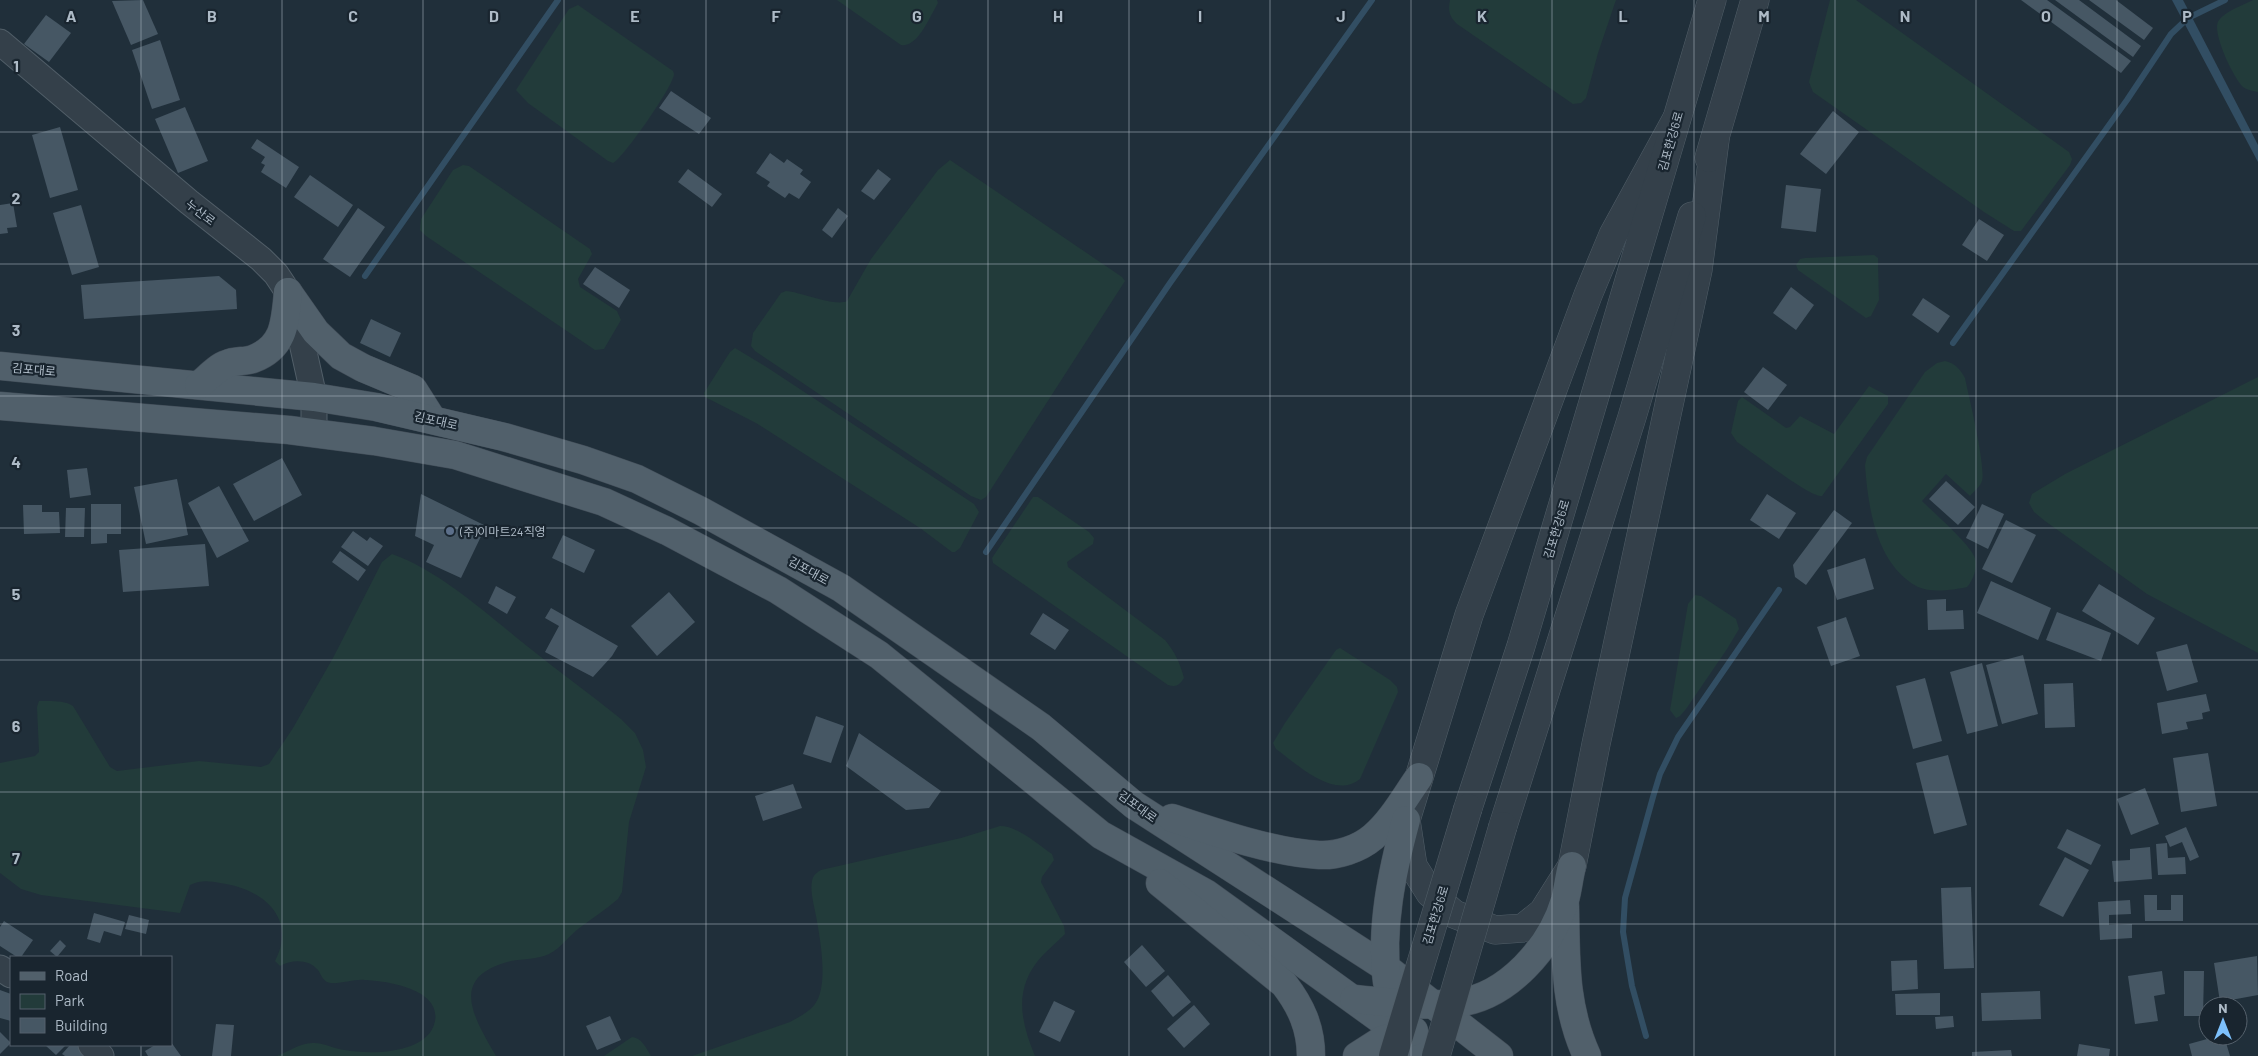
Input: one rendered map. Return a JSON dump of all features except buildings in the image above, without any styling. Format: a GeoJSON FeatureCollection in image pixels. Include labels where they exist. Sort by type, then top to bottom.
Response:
{"type":"FeatureCollection","features":[{"type":"Feature","properties":{"kind":"main road"},"geometry":{"type":"LineString","coordinates":[[199,385],[226,364],[252,360],[267,353],[280,339],[285,324],[288,292]]}},
{"type":"Feature","properties":{"kind":"main road"},"geometry":{"type":"LineString","coordinates":[[288,292],[316,332],[341,356],[363,368],[413,389],[432,419]]}},
{"type":"Feature","properties":{"kind":"main road","name":"김포대로"},"geometry":{"type":"LineString","coordinates":[[0,366],[314,397],[376,407],[504,437],[583,460],[637,479],[701,511],[841,588],[1041,727],[1134,805],[1385,967],[1433,1004],[1478,1046],[1499,1056]]}},
{"type":"Feature","properties":{"kind":"main road"},"geometry":{"type":"LineString","coordinates":[[0,406],[314,433],[455,455],[604,502],[667,531],[778,590],[879,655],[1284,984],[1299,1004],[1305,1018],[1309,1031],[1311,1056]]}},
{"type":"Feature","properties":{"kind":"main road"},"geometry":{"type":"LineString","coordinates":[[1134,805],[1240,839],[1320,855],[1351,851],[1372,838],[1391,817],[1418,777]]}},
{"type":"Feature","properties":{"kind":"main road"},"geometry":{"type":"LineString","coordinates":[[1397,1045],[1385,967],[1388,905],[1395,860],[1406,820]]}},
{"type":"Feature","properties":{"kind":"main road"},"geometry":{"type":"LineString","coordinates":[[1101,835],[1207,894],[1352,998],[1397,1045]]}},
{"type":"Feature","properties":{"kind":"main road"},"geometry":{"type":"LineString","coordinates":[[1352,998],[1389,1002],[1459,1003],[1495,992],[1520,972],[1537,953],[1556,924],[1565,900],[1572,866]]}},
{"type":"Feature","properties":{"kind":"main road"},"geometry":{"type":"LineString","coordinates":[[1565,900],[1566,977],[1570,1006],[1578,1035],[1587,1056]]}},
{"type":"Feature","properties":{"kind":"main road"},"geometry":{"type":"LineString","coordinates":[[1397,1045],[1424,1029],[1478,1046]]}},
{"type":"Feature","properties":{"kind":"main road"},"geometry":{"type":"LineString","coordinates":[[1357,1056],[1382,1040],[1431,1056]]}},
{"type":"Feature","properties":{"kind":"street","name":"김포한강6로"},"geometry":{"type":"LineString","coordinates":[[1397,1045],[1468,808],[1527,627],[1712,0]]}},
{"type":"Feature","properties":{"kind":"street"},"geometry":{"type":"LineString","coordinates":[[1436,1056],[1503,826],[1632,417],[1755,0]]}},
{"type":"Feature","properties":{"kind":"street","name":"누산로"},"geometry":{"type":"LineString","coordinates":[[0,42],[189,202],[261,259],[276,274],[288,292],[300,334],[314,397],[314,433]]}},
{"type":"Feature","properties":{"kind":"street"},"geometry":{"type":"LineString","coordinates":[[1676,120],[1613,235],[1588,296],[1469,615],[1406,820],[1413,866],[1430,893],[1454,914],[1495,930],[1523,928],[1543,912],[1572,866],[1634,563],[1698,270],[1715,140]]}},
{"type":"Feature","properties":{"kind":"street"},"geometry":{"type":"LineString","coordinates":[[92,1046],[101,1056]]}},
{"type":"Feature","properties":{"kind":"green space"},"geometry":{"type":"Polygon","coordinates":[[[837,0],[937,0],[938,3],[923,30],[913,42],[901,45],[837,0]]]}},
{"type":"Feature","properties":{"kind":"green space"},"geometry":{"type":"Polygon","coordinates":[[[1450,0],[1616,0],[1598,53],[1586,98],[1581,103],[1573,104],[1457,24],[1450,13],[1450,0]]]}},
{"type":"Feature","properties":{"kind":"green space"},"geometry":{"type":"Polygon","coordinates":[[[1830,0],[1856,0],[2069,152],[2072,159],[2070,165],[2021,231],[2014,231],[1984,212],[1813,92],[1809,82],[1830,0]]]}},
{"type":"Feature","properties":{"kind":"green space"},"geometry":{"type":"Polygon","coordinates":[[[2253,0],[2258,0],[2258,92],[2243,87],[2234,75],[2220,43],[2217,25],[2219,20],[2226,14],[2253,0]]]}},
{"type":"Feature","properties":{"kind":"green space"},"geometry":{"type":"Polygon","coordinates":[[[578,5],[673,71],[674,74],[666,92],[648,120],[613,163],[528,103],[516,90],[569,9],[578,5]]]}},
{"type":"Feature","properties":{"kind":"green space"},"geometry":{"type":"Polygon","coordinates":[[[950,160],[1122,277],[1125,281],[986,497],[981,500],[971,496],[755,351],[751,346],[753,333],[781,293],[786,291],[826,301],[847,301],[871,259],[938,170],[950,160]]]}},
{"type":"Feature","properties":{"kind":"green space"},"geometry":{"type":"Polygon","coordinates":[[[463,165],[469,166],[590,249],[592,254],[578,279],[580,287],[617,311],[621,320],[604,349],[595,350],[426,236],[420,230],[421,219],[453,170],[463,165]]]}},
{"type":"Feature","properties":{"kind":"green space"},"geometry":{"type":"Polygon","coordinates":[[[1874,255],[1878,258],[1879,300],[1871,316],[1866,318],[1798,270],[1796,265],[1800,259],[1805,258],[1874,255]]]}},
{"type":"Feature","properties":{"kind":"green space"},"geometry":{"type":"Polygon","coordinates":[[[735,348],[974,504],[979,512],[960,548],[952,552],[920,528],[756,423],[705,397],[704,393],[730,352],[735,348]]]}},
{"type":"Feature","properties":{"kind":"green space"},"geometry":{"type":"Polygon","coordinates":[[[1945,361],[1957,367],[1965,378],[1983,473],[1981,483],[1970,496],[1946,474],[1922,501],[1966,545],[1972,552],[1976,562],[1974,574],[1967,587],[1936,590],[1918,587],[1892,565],[1877,534],[1872,516],[1865,465],[1867,457],[1925,372],[1937,363],[1945,361]]]}},
{"type":"Feature","properties":{"kind":"green space"},"geometry":{"type":"Polygon","coordinates":[[[2258,377],[2258,653],[2147,594],[2045,521],[2034,512],[2029,503],[2032,494],[2065,474],[2258,377]]]}},
{"type":"Feature","properties":{"kind":"green space"},"geometry":{"type":"Polygon","coordinates":[[[1869,386],[1888,396],[1888,404],[1822,496],[1815,495],[1780,473],[1737,442],[1731,433],[1738,401],[1742,397],[1786,428],[1790,427],[1800,416],[1834,434],[1869,386]]]}},
{"type":"Feature","properties":{"kind":"green space"},"geometry":{"type":"Polygon","coordinates":[[[1033,497],[1038,497],[1089,532],[1094,538],[1093,544],[1067,562],[1068,567],[1165,640],[1179,663],[1184,678],[1179,684],[1175,686],[1168,685],[993,563],[992,558],[1033,497]]]}},
{"type":"Feature","properties":{"kind":"green space"},"geometry":{"type":"Polygon","coordinates":[[[392,554],[428,571],[462,594],[621,719],[635,733],[643,750],[646,767],[629,822],[622,892],[618,899],[578,929],[553,952],[540,957],[511,961],[491,968],[479,977],[473,988],[471,1000],[480,1027],[496,1056],[277,1056],[308,1043],[356,1052],[398,1050],[422,1040],[430,1032],[435,1021],[435,1010],[430,1001],[421,994],[398,985],[365,980],[331,983],[324,980],[314,966],[305,962],[295,961],[280,966],[275,961],[281,945],[282,931],[279,918],[272,907],[261,898],[235,886],[209,881],[190,885],[180,913],[41,895],[21,889],[0,873],[0,763],[35,756],[39,752],[37,707],[39,701],[48,701],[61,702],[73,706],[110,767],[117,771],[199,761],[261,767],[269,764],[293,728],[333,658],[382,562],[392,554]]]}},
{"type":"Feature","properties":{"kind":"green space"},"geometry":{"type":"Polygon","coordinates":[[[1695,595],[1701,596],[1736,619],[1739,629],[1686,709],[1676,718],[1670,710],[1688,604],[1695,595]]]}},
{"type":"Feature","properties":{"kind":"green space"},"geometry":{"type":"Polygon","coordinates":[[[1340,648],[1390,680],[1397,687],[1398,692],[1360,779],[1350,784],[1339,785],[1328,783],[1305,771],[1276,749],[1273,743],[1336,650],[1340,648]]]}},
{"type":"Feature","properties":{"kind":"green space"},"geometry":{"type":"Polygon","coordinates":[[[1000,826],[1014,829],[1027,836],[1052,854],[1054,860],[1042,877],[1041,882],[1064,926],[1065,934],[1033,967],[1023,992],[1023,1017],[1035,1056],[692,1056],[790,1022],[807,1012],[815,1004],[822,985],[823,974],[818,925],[812,899],[812,879],[818,872],[961,838],[1000,826]]]}},
{"type":"Feature","properties":{"kind":"green space"},"geometry":{"type":"Polygon","coordinates":[[[632,1037],[641,1041],[651,1056],[604,1056],[632,1037]]]}},
{"type":"Feature","properties":{"kind":"water"},"geometry":{"type":"Polygon","coordinates":[[[2172,0],[2183,0],[2258,145],[2258,162],[2172,0]]]}},
{"type":"Feature","properties":{"kind":"waterway"},"geometry":{"type":"LineString","coordinates":[[365,276],[558,0]]}},
{"type":"Feature","properties":{"kind":"waterway"},"geometry":{"type":"LineString","coordinates":[[986,552],[1170,283],[1372,0]]}},
{"type":"Feature","properties":{"kind":"waterway"},"geometry":{"type":"LineString","coordinates":[[1953,343],[2127,100],[2171,34],[2188,18],[2225,0]]}},
{"type":"Feature","properties":{"kind":"waterway"},"geometry":{"type":"LineString","coordinates":[[1646,1036],[1632,986],[1623,932],[1625,898],[1653,797],[1660,774],[1678,737],[1779,590]]}},
{"type":"Feature","properties":{"kind":"place","name":"(주)이마트24직영"},"geometry":{"type":"Point","coordinates":[450,531]}}]}
